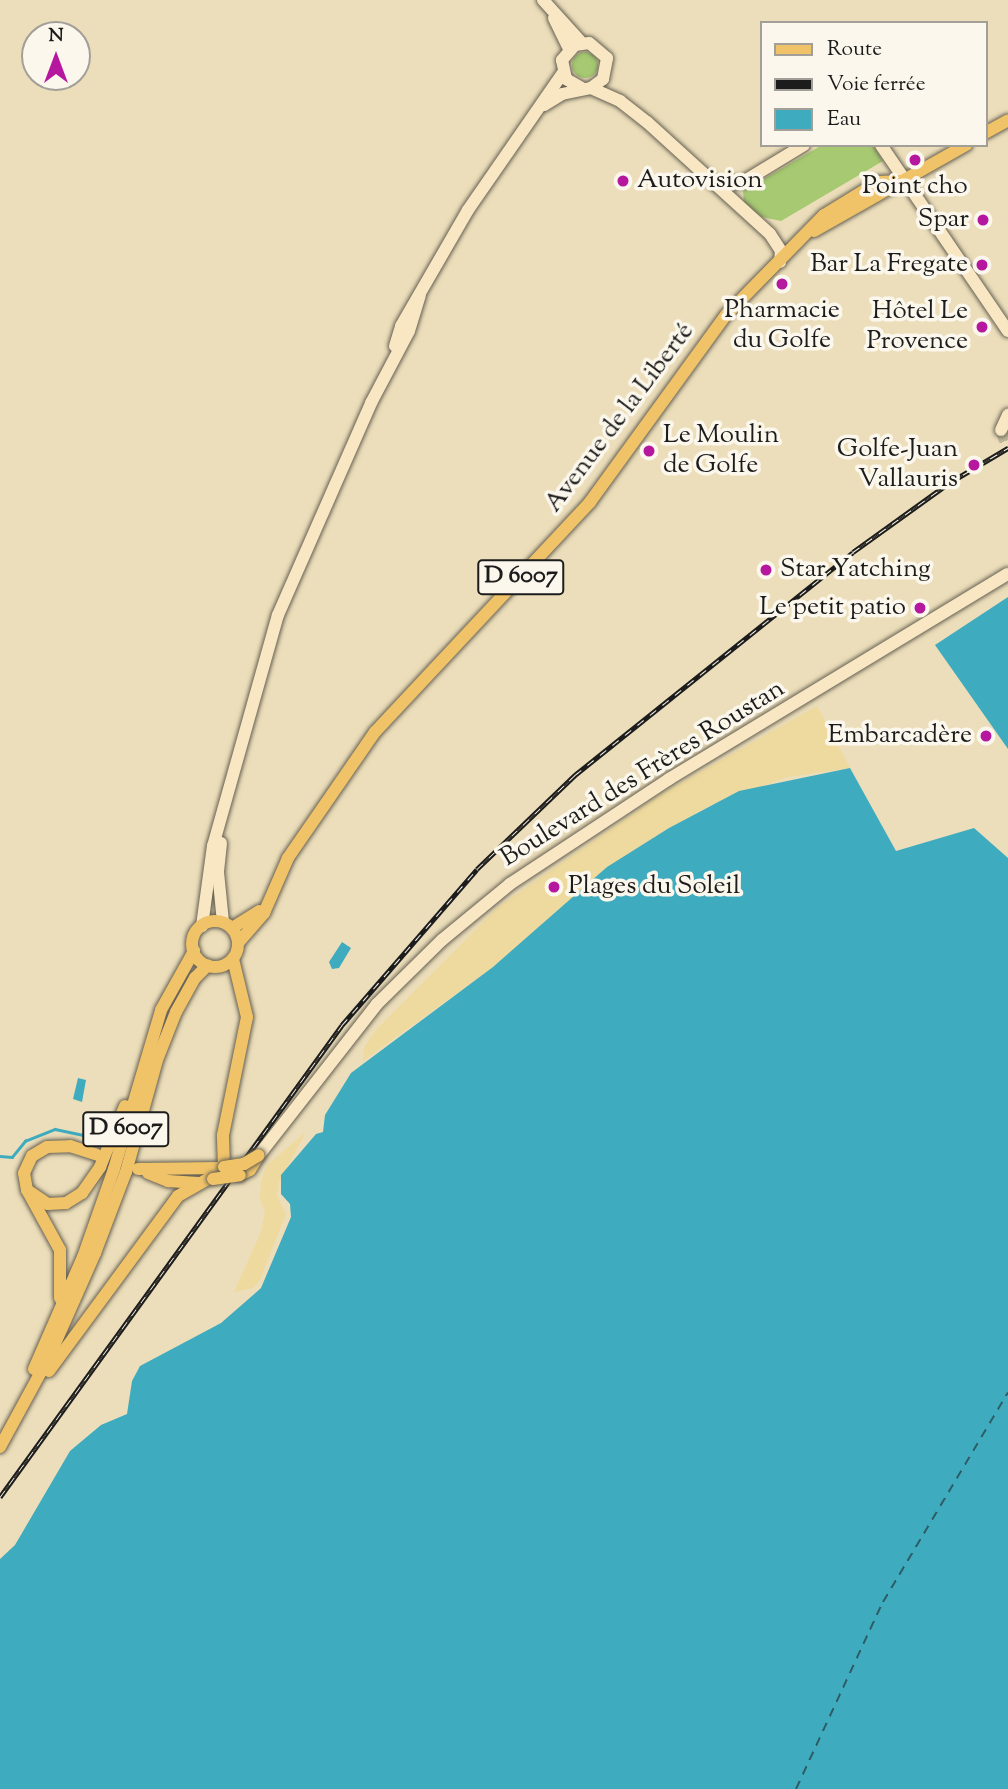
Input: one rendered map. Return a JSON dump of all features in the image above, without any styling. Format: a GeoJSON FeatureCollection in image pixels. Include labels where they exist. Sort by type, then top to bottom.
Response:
{"type":"FeatureCollection","features":[{"type":"Feature","properties":{"kind":"main road"},"geometry":{"type":"LineString","coordinates":[[546,3],[582,43],[603,52],[607,72],[620,101]]}},
{"type":"Feature","properties":{"kind":"main road"},"geometry":{"type":"LineString","coordinates":[[546,3],[569,49]]}},
{"type":"Feature","properties":{"kind":"main road"},"geometry":{"type":"LineString","coordinates":[[582,43],[569,49],[562,60],[563,73],[571,84],[620,101],[771,234],[781,251],[780,262]]}},
{"type":"Feature","properties":{"kind":"main road"},"geometry":{"type":"LineString","coordinates":[[540,107],[587,88],[607,72]]}},
{"type":"Feature","properties":{"kind":"main road"},"geometry":{"type":"LineString","coordinates":[[233,959],[222,966],[208,965],[194,951],[195,935],[202,926],[208,870],[278,615],[393,357],[401,326],[468,210],[563,73]]}},
{"type":"Feature","properties":{"kind":"main road"},"geometry":{"type":"LineString","coordinates":[[987,132],[1008,120]]}},
{"type":"Feature","properties":{"kind":"main road"},"geometry":{"type":"LineString","coordinates":[[714,184],[743,182],[801,147]]}},
{"type":"Feature","properties":{"kind":"main road"},"geometry":{"type":"LineString","coordinates":[[882,147],[1008,331]]}},
{"type":"Feature","properties":{"kind":"main road","name":"Avenue de la Liberté"},"geometry":{"type":"LineString","coordinates":[[270,897],[288,858],[375,732],[590,502],[726,315],[803,240],[824,215],[878,182],[904,181],[963,147]]}},
{"type":"Feature","properties":{"kind":"main road"},"geometry":{"type":"LineString","coordinates":[[771,234],[803,240]]}},
{"type":"Feature","properties":{"kind":"main road"},"geometry":{"type":"LineString","coordinates":[[1001,430],[1008,415]]}},
{"type":"Feature","properties":{"kind":"main road","name":"Boulevard des Frères Roustan"},"geometry":{"type":"LineString","coordinates":[[217,1171],[244,1164],[259,1155],[377,1004],[442,940],[510,884],[660,785],[1008,574]]}},
{"type":"Feature","properties":{"kind":"main road"},"geometry":{"type":"LineString","coordinates":[[29,1396],[178,1196],[217,1171],[247,1017],[233,959],[238,943],[227,925],[218,872],[222,825]]}},
{"type":"Feature","properties":{"kind":"main road","name":"D 6007"},"geometry":{"type":"LineString","coordinates":[[227,925],[253,919],[270,897]]}},
{"type":"Feature","properties":{"kind":"main road","name":"D 6007"},"geometry":{"type":"LineString","coordinates":[[238,943],[255,926],[270,897]]}},
{"type":"Feature","properties":{"kind":"main road"},"geometry":{"type":"LineString","coordinates":[[202,926],[227,925]]}},
{"type":"Feature","properties":{"kind":"main road","name":"D 6007"},"geometry":{"type":"LineString","coordinates":[[0,1434],[59,1309],[114,1169],[153,1034],[172,986],[194,951]]}},
{"type":"Feature","properties":{"kind":"main road","name":"D 6007"},"geometry":{"type":"LineString","coordinates":[[0,1447],[29,1396],[75,1301],[121,1184],[168,1032],[195,978],[208,965]]}},
{"type":"Feature","properties":{"kind":"main road"},"geometry":{"type":"LineString","coordinates":[[27,1190],[41,1201],[57,1205],[87,1187],[100,1167],[153,1034]]}},
{"type":"Feature","properties":{"kind":"main road"},"geometry":{"type":"LineString","coordinates":[[59,1309],[60,1250],[27,1190],[27,1163],[38,1150],[56,1144],[97,1155]]}},
{"type":"Feature","properties":{"kind":"main road"},"geometry":{"type":"LineString","coordinates":[[198,1183],[168,1181],[138,1169],[217,1171]]}},
{"type":"Feature","properties":{"kind":"green space"},"geometry":{"type":"Polygon","coordinates":[[[585,52],[594,56],[598,65],[594,74],[585,78],[576,74],[572,65],[576,56],[585,52]]]}},
{"type":"Feature","properties":{"kind":"green space"},"geometry":{"type":"Polygon","coordinates":[[[819,147],[874,147],[883,161],[781,221],[762,217],[744,203],[743,191],[819,147]]]}},
{"type":"Feature","properties":{"kind":"sand","name":"Plages du Soleil"},"geometry":{"type":"Polygon","coordinates":[[[817,706],[850,768],[788,777],[711,805],[669,828],[607,867],[493,967],[363,1061],[364,1048],[374,1032],[498,907],[661,794],[817,706]]]}},
{"type":"Feature","properties":{"kind":"sand"},"geometry":{"type":"Polygon","coordinates":[[[306,1132],[279,1182],[277,1196],[286,1214],[260,1280],[253,1288],[234,1292],[261,1232],[265,1212],[260,1199],[261,1182],[267,1165],[306,1132]]]}},
{"type":"Feature","properties":{"kind":"water"},"geometry":{"type":"Polygon","coordinates":[[[1008,597],[1008,749],[935,645],[1008,597]]]}},
{"type":"Feature","properties":{"kind":"water"},"geometry":{"type":"Polygon","coordinates":[[[850,768],[896,851],[974,828],[1008,858],[1008,1789],[0,1789],[0,1559],[15,1545],[70,1451],[101,1425],[127,1414],[132,1381],[140,1366],[221,1323],[261,1288],[291,1217],[290,1204],[281,1194],[281,1175],[316,1134],[323,1132],[325,1115],[351,1073],[493,967],[607,867],[669,828],[739,791],[850,768]]]}},
{"type":"Feature","properties":{"kind":"water"},"geometry":{"type":"Polygon","coordinates":[[[342,942],[351,948],[339,968],[332,969],[329,962],[342,942]]]}},
{"type":"Feature","properties":{"kind":"water"},"geometry":{"type":"Polygon","coordinates":[[[78,1078],[86,1080],[82,1102],[73,1099],[78,1078]]]}},
{"type":"Feature","properties":{"kind":"waterway"},"geometry":{"type":"LineString","coordinates":[[0,1156],[12,1157],[25,1141],[55,1129],[102,1139]]}},
{"type":"Feature","properties":{"kind":"ferry route"},"geometry":{"type":"LineString","coordinates":[[796,1789],[883,1602],[1008,1392]]}},
{"type":"Feature","properties":{"kind":"tunnel"},"geometry":{"type":"LineString","coordinates":[[1001,430],[1008,449]]}},
{"type":"Feature","properties":{"kind":"railway"},"geometry":{"type":"LineString","coordinates":[[0,1497],[342,1025],[477,869],[575,775],[853,552],[949,483],[1008,448]]}},
{"type":"Feature","properties":{"kind":"place","name":"Point cho"},"geometry":{"type":"Point","coordinates":[915,160]}},
{"type":"Feature","properties":{"kind":"place","name":"Autovision"},"geometry":{"type":"Point","coordinates":[623,181]}},
{"type":"Feature","properties":{"kind":"place","name":"Spar"},"geometry":{"type":"Point","coordinates":[983,220]}},
{"type":"Feature","properties":{"kind":"place","name":"Bar La Fregate"},"geometry":{"type":"Point","coordinates":[982,265]}},
{"type":"Feature","properties":{"kind":"place","name":"Pharmacie du Golfe"},"geometry":{"type":"Point","coordinates":[782,284]}},
{"type":"Feature","properties":{"kind":"place","name":"Hôtel Le Provence"},"geometry":{"type":"Point","coordinates":[982,327]}},
{"type":"Feature","properties":{"kind":"place","name":"Le Moulin de Golfe"},"geometry":{"type":"Point","coordinates":[649,451]}},
{"type":"Feature","properties":{"kind":"place","name":"Golfe-Juan Vallauris"},"geometry":{"type":"Point","coordinates":[974,465]}},
{"type":"Feature","properties":{"kind":"place","name":"Star Yatching"},"geometry":{"type":"Point","coordinates":[766,570]}},
{"type":"Feature","properties":{"kind":"place","name":"Le petit patio"},"geometry":{"type":"Point","coordinates":[920,608]}},
{"type":"Feature","properties":{"kind":"place","name":"Embarcadère"},"geometry":{"type":"Point","coordinates":[986,736]}},
{"type":"Feature","properties":{"kind":"place","name":"Plages du Soleil"},"geometry":{"type":"Point","coordinates":[554,887]}}]}
